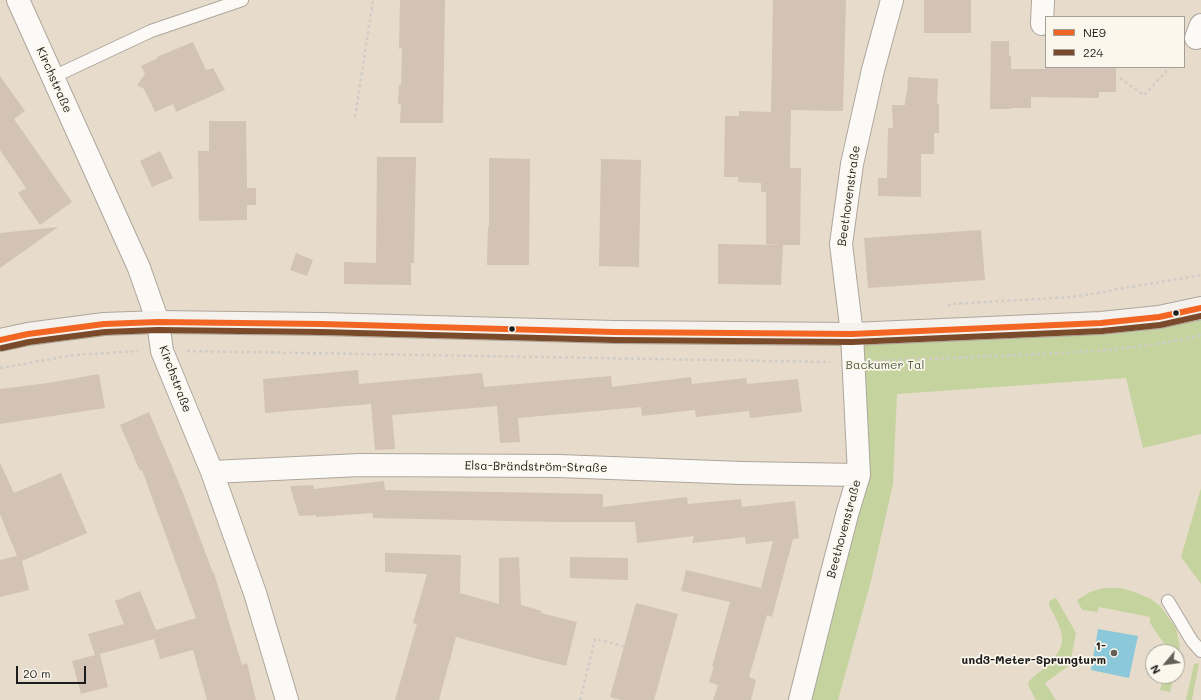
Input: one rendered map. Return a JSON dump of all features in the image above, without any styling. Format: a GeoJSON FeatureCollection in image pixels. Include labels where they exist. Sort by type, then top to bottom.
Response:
{"type":"FeatureCollection","features":[{"type":"Feature","properties":{"kind":"main road"},"geometry":{"type":"LineString","coordinates":[[0,340],[28,334],[104,324],[158,322],[369,325],[614,332],[852,334],[1101,323],[1159,317],[1201,308]]}},
{"type":"Feature","properties":{"kind":"street","name":"Kirchstraße"},"geometry":{"type":"LineString","coordinates":[[18,0],[139,268],[158,322],[162,351],[212,472],[255,593],[287,700]]}},
{"type":"Feature","properties":{"kind":"street","name":"Beethovenstraße"},"geometry":{"type":"LineString","coordinates":[[800,700],[830,580],[859,475],[852,334],[841,244],[852,164],[873,70],[892,0]]}},
{"type":"Feature","properties":{"kind":"street"},"geometry":{"type":"LineString","coordinates":[[1042,24],[1043,0]]}},
{"type":"Feature","properties":{"kind":"street","name":"Elsa-Brändström-Straße"},"geometry":{"type":"LineString","coordinates":[[212,472],[360,465],[559,466],[741,473],[859,475]]}},
{"type":"Feature","properties":{"kind":"lane"},"geometry":{"type":"LineString","coordinates":[[53,77],[151,31],[242,0]]}},
{"type":"Feature","properties":{"kind":"lane"},"geometry":{"type":"LineString","coordinates":[[1168,601],[1192,640],[1201,651]]}},
{"type":"Feature","properties":{"kind":"path"},"geometry":{"type":"LineString","coordinates":[[355,117],[373,0]]}},
{"type":"Feature","properties":{"kind":"path"},"geometry":{"type":"LineString","coordinates":[[1120,78],[1144,95],[1169,68]]}},
{"type":"Feature","properties":{"kind":"path"},"geometry":{"type":"LineString","coordinates":[[951,304],[1072,297],[1201,275]]}},
{"type":"Feature","properties":{"kind":"path"},"geometry":{"type":"LineString","coordinates":[[0,368],[75,355],[131,350],[853,362],[1095,352],[1141,347],[1201,335]]}},
{"type":"Feature","properties":{"kind":"path"},"geometry":{"type":"LineString","coordinates":[[580,700],[595,639],[627,647]]}},
{"type":"Feature","properties":{"kind":"green space","name":"Backumer Tal"},"geometry":{"type":"Polygon","coordinates":[[[1201,306],[1201,434],[1143,448],[1126,378],[897,394],[893,484],[871,581],[838,700],[800,700],[848,511],[852,334],[1201,306]]]}},
{"type":"Feature","properties":{"kind":"green space"},"geometry":{"type":"Polygon","coordinates":[[[1201,488],[1201,584],[1181,557],[1201,488]]]}},
{"type":"Feature","properties":{"kind":"green space"},"geometry":{"type":"Polygon","coordinates":[[[1103,588],[1122,588],[1151,599],[1161,607],[1176,628],[1179,644],[1164,644],[1150,623],[1150,617],[1099,607],[1097,612],[1082,610],[1077,600],[1090,592],[1103,588]]]}},
{"type":"Feature","properties":{"kind":"green space"},"geometry":{"type":"Polygon","coordinates":[[[1055,598],[1076,633],[1070,665],[1045,683],[1056,700],[1036,700],[1028,685],[1029,681],[1052,660],[1058,653],[1061,646],[1061,632],[1049,605],[1049,601],[1055,598]]]}},
{"type":"Feature","properties":{"kind":"green space"},"geometry":{"type":"Polygon","coordinates":[[[1199,663],[1192,700],[1186,700],[1194,664],[1199,663]]]}},
{"type":"Feature","properties":{"kind":"green space"},"geometry":{"type":"Polygon","coordinates":[[[1162,684],[1172,684],[1170,692],[1160,690],[1162,684]]]}},
{"type":"Feature","properties":{"kind":"water","name":"1- und3-Meter-Sprungturm"},"geometry":{"type":"Polygon","coordinates":[[[1098,629],[1138,636],[1129,678],[1091,670],[1098,629]]]}},
{"type":"Feature","properties":{"kind":"building"},"geometry":{"type":"Polygon","coordinates":[[[400,0],[445,0],[443,123],[400,123],[401,104],[398,104],[399,85],[401,85],[402,48],[399,49],[400,0]]]}},
{"type":"Feature","properties":{"kind":"building"},"geometry":{"type":"Polygon","coordinates":[[[773,0],[846,0],[843,111],[791,110],[790,168],[801,168],[800,245],[783,245],[781,285],[718,284],[718,244],[780,245],[766,244],[766,192],[761,192],[761,183],[738,182],[738,177],[724,177],[725,116],[739,116],[739,111],[771,112],[773,0]]]}},
{"type":"Feature","properties":{"kind":"building"},"geometry":{"type":"Polygon","coordinates":[[[924,0],[971,0],[971,33],[924,33],[924,0]]]}},
{"type":"Feature","properties":{"kind":"building"},"geometry":{"type":"Polygon","coordinates":[[[991,41],[1009,41],[1011,69],[1116,68],[1116,92],[1099,92],[1099,98],[1031,97],[1031,108],[990,109],[991,41]]]}},
{"type":"Feature","properties":{"kind":"building"},"geometry":{"type":"Polygon","coordinates":[[[193,42],[206,70],[213,68],[225,90],[176,112],[173,104],[155,112],[144,89],[137,85],[145,74],[141,66],[158,58],[157,57],[193,42]]]}},
{"type":"Feature","properties":{"kind":"building"},"geometry":{"type":"Polygon","coordinates":[[[0,76],[25,111],[14,119],[72,202],[40,225],[18,193],[26,188],[0,150],[0,76]]]}},
{"type":"Feature","properties":{"kind":"building"},"geometry":{"type":"Polygon","coordinates":[[[908,77],[938,79],[937,104],[939,104],[939,133],[934,133],[934,154],[921,154],[921,197],[878,196],[878,178],[887,178],[888,128],[893,128],[892,105],[905,105],[908,77]]]}},
{"type":"Feature","properties":{"kind":"building"},"geometry":{"type":"Polygon","coordinates":[[[209,121],[246,121],[247,188],[256,188],[256,205],[247,205],[247,220],[199,221],[198,151],[209,151],[209,121]]]}},
{"type":"Feature","properties":{"kind":"building"},"geometry":{"type":"Polygon","coordinates":[[[160,151],[173,178],[152,187],[140,161],[160,151]]]}},
{"type":"Feature","properties":{"kind":"building"},"geometry":{"type":"Polygon","coordinates":[[[377,157],[416,157],[414,263],[411,263],[411,285],[344,284],[344,262],[376,263],[377,157]]]}},
{"type":"Feature","properties":{"kind":"building"},"geometry":{"type":"Polygon","coordinates":[[[489,158],[530,159],[529,265],[487,265],[489,227],[489,158]]]}},
{"type":"Feature","properties":{"kind":"building"},"geometry":{"type":"Polygon","coordinates":[[[601,159],[641,160],[639,267],[599,266],[601,159]]]}},
{"type":"Feature","properties":{"kind":"building"},"geometry":{"type":"Polygon","coordinates":[[[58,227],[0,268],[0,233],[58,227]]]}},
{"type":"Feature","properties":{"kind":"building"},"geometry":{"type":"Polygon","coordinates":[[[981,230],[985,280],[868,288],[864,238],[981,230]]]}},
{"type":"Feature","properties":{"kind":"building"},"geometry":{"type":"Polygon","coordinates":[[[296,253],[313,260],[307,276],[290,270],[296,253]]]}},
{"type":"Feature","properties":{"kind":"building"},"geometry":{"type":"Polygon","coordinates":[[[358,370],[359,384],[482,373],[484,387],[611,376],[612,387],[691,377],[692,384],[746,378],[747,384],[798,379],[802,412],[750,418],[749,411],[696,417],[695,410],[642,416],[641,407],[518,418],[520,442],[500,443],[497,406],[392,415],[395,449],[375,450],[371,404],[265,413],[263,379],[358,370]]]}},
{"type":"Feature","properties":{"kind":"building"},"geometry":{"type":"Polygon","coordinates":[[[99,374],[105,408],[0,424],[0,389],[48,383],[99,374]]]}},
{"type":"Feature","properties":{"kind":"building"},"geometry":{"type":"Polygon","coordinates":[[[149,412],[181,488],[214,573],[242,665],[247,663],[256,700],[207,700],[193,650],[160,659],[154,639],[100,654],[108,687],[81,694],[72,661],[95,655],[88,634],[124,624],[115,601],[140,591],[156,630],[196,618],[142,470],[140,471],[120,425],[149,412]]]}},
{"type":"Feature","properties":{"kind":"building"},"geometry":{"type":"Polygon","coordinates":[[[0,463],[14,493],[61,473],[87,533],[22,561],[29,590],[0,597],[0,560],[17,556],[0,514],[0,463]]]}},
{"type":"Feature","properties":{"kind":"building"},"geometry":{"type":"Polygon","coordinates":[[[384,481],[385,490],[603,494],[603,507],[687,497],[688,504],[741,499],[742,507],[795,501],[799,538],[793,539],[772,617],[767,615],[749,677],[756,680],[751,700],[713,700],[718,685],[709,682],[730,602],[681,591],[686,570],[761,588],[773,541],[746,544],[745,537],[692,543],[694,536],[637,543],[635,522],[373,518],[373,513],[316,517],[316,515],[299,516],[290,486],[313,485],[314,489],[384,481]]]}},
{"type":"Feature","properties":{"kind":"building"},"geometry":{"type":"Polygon","coordinates":[[[385,553],[461,555],[460,593],[499,604],[499,558],[519,557],[521,605],[542,611],[541,613],[577,622],[566,666],[456,637],[439,700],[395,700],[417,624],[413,623],[427,574],[385,572],[385,553]]]}},
{"type":"Feature","properties":{"kind":"building"},"geometry":{"type":"Polygon","coordinates":[[[570,557],[628,558],[628,580],[570,578],[570,557]]]}},
{"type":"Feature","properties":{"kind":"building"},"geometry":{"type":"Polygon","coordinates":[[[636,603],[678,614],[654,700],[621,700],[610,697],[636,603]]]}},
{"type":"Feature","properties":{"kind":"transit line","name":"NE9"},"geometry":{"type":"LineString","coordinates":[[0,340],[28,334],[104,324],[158,322],[321,324],[614,332],[852,334],[1101,323],[1159,317],[1201,308]]}},
{"type":"Feature","properties":{"kind":"transit line","name":"224"},"geometry":{"type":"LineString","coordinates":[[2,348],[29,342],[105,332],[158,330],[321,332],[614,340],[852,342],[1102,331],[1160,325],[1201,316]]}},
{"type":"Feature","properties":{"kind":"place","name":"1- und3-Meter-Sprungturm"},"geometry":{"type":"Point","coordinates":[1114,653]}}]}
